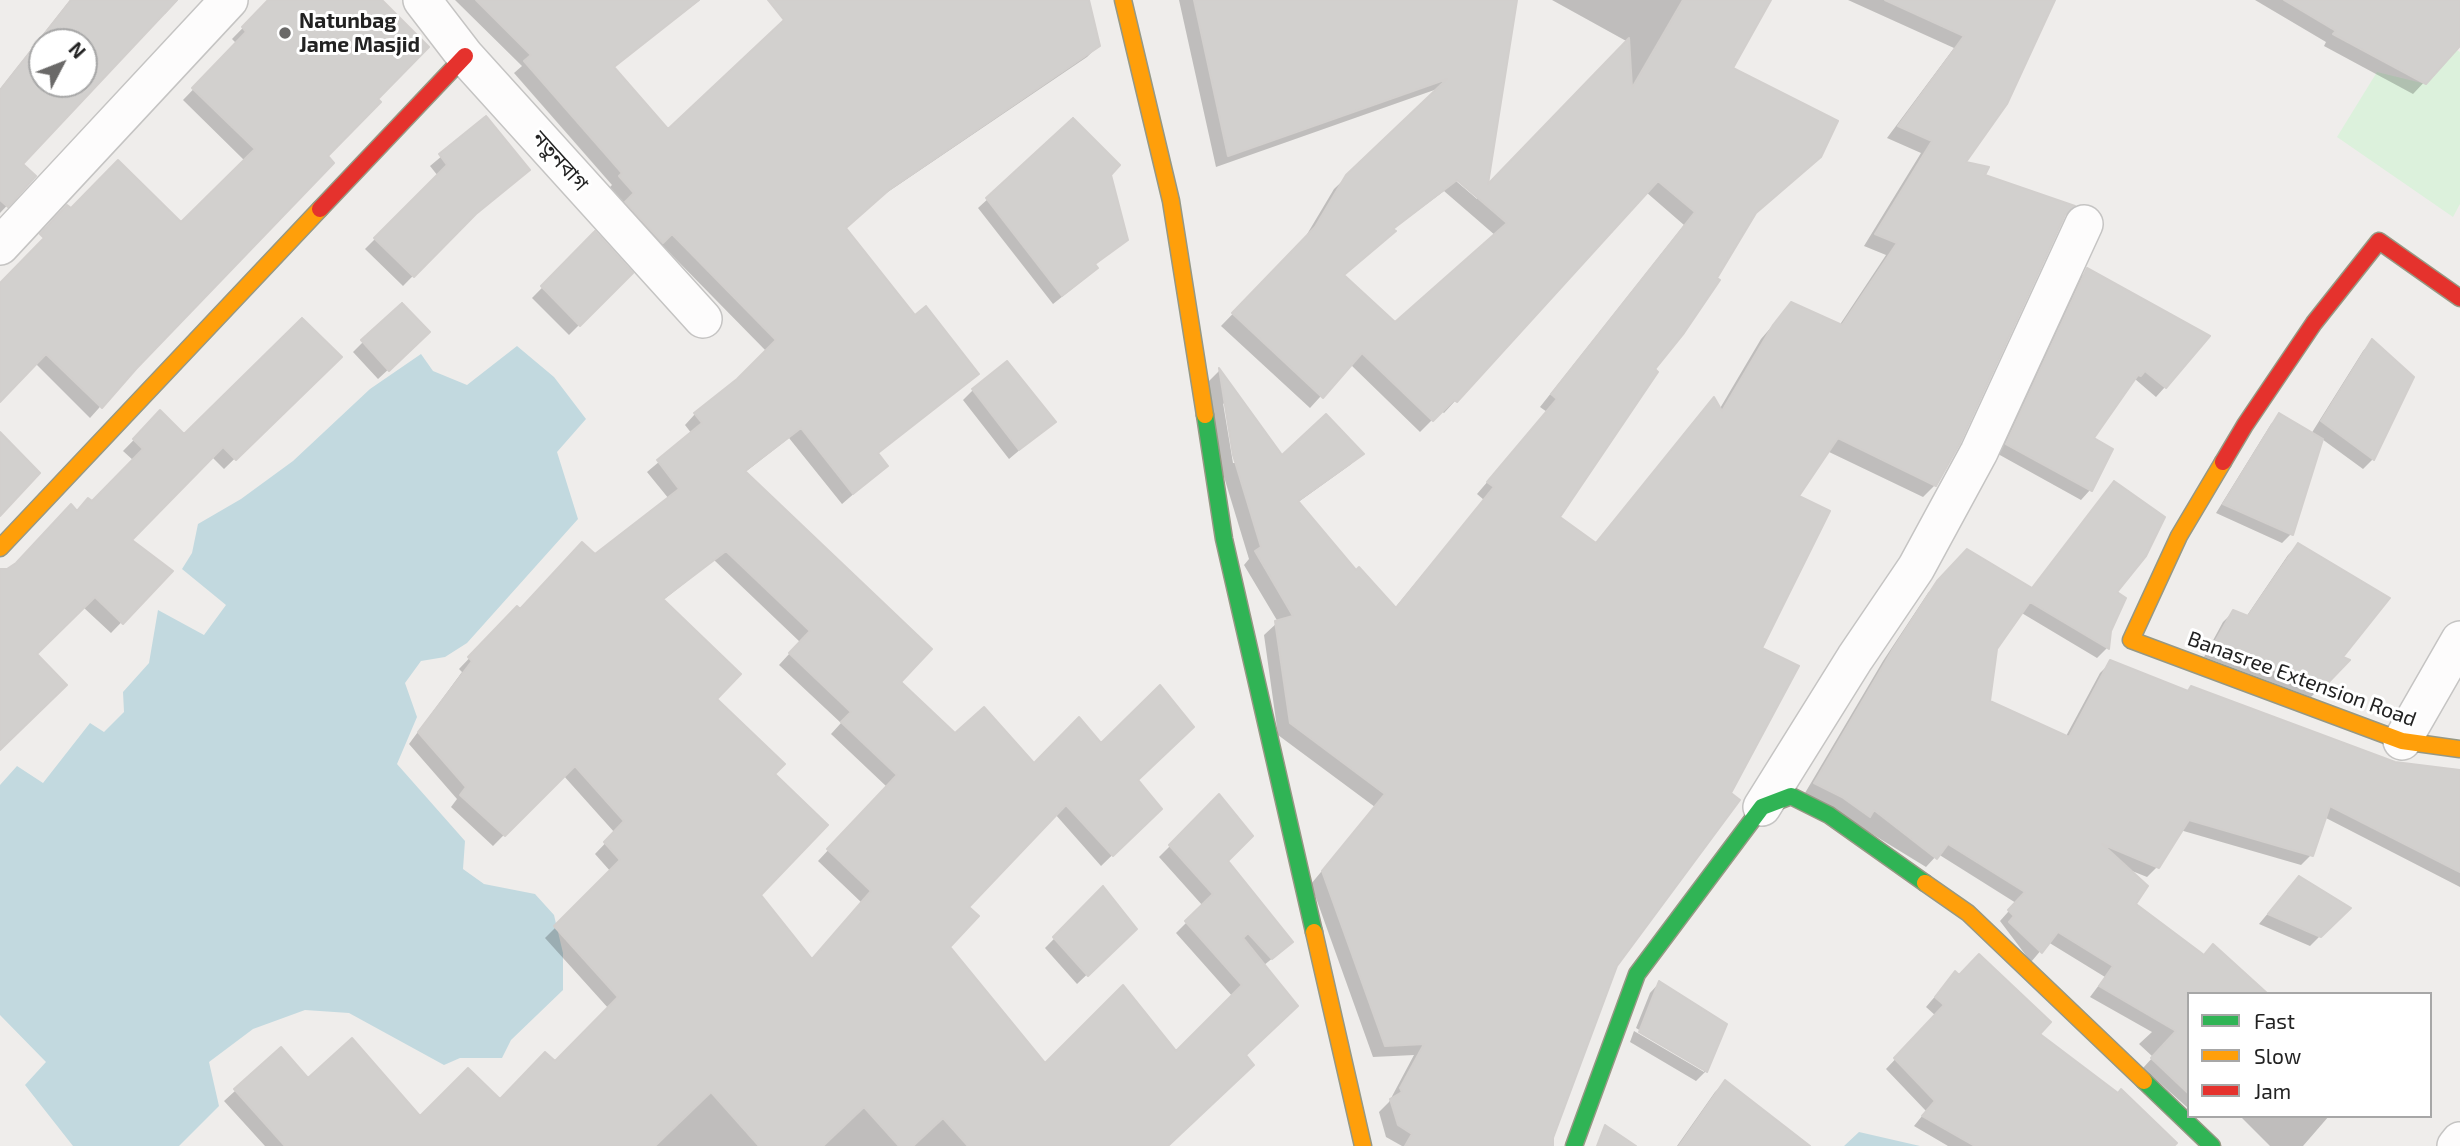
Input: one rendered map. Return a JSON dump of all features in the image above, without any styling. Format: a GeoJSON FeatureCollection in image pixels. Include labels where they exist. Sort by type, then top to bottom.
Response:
{"type":"FeatureCollection","features":[{"type":"Feature","properties":{"kind":"street"},"geometry":{"type":"LineString","coordinates":[[0,246],[229,0]]}},
{"type":"Feature","properties":{"kind":"street","name":"নতুনবাগ"},"geometry":{"type":"LineString","coordinates":[[422,0],[465,56],[703,319]]}},
{"type":"Feature","properties":{"kind":"street"},"geometry":{"type":"LineString","coordinates":[[1123,0],[1171,201],[1224,539],[1363,1146]]}},
{"type":"Feature","properties":{"kind":"street"},"geometry":{"type":"LineString","coordinates":[[0,548],[465,56]]}},
{"type":"Feature","properties":{"kind":"street"},"geometry":{"type":"LineString","coordinates":[[1574,1146],[1637,974],[1762,807],[1916,568],[1979,452],[2084,224]]}},
{"type":"Feature","properties":{"kind":"street","name":"Banasree Extension Road"},"geometry":{"type":"LineString","coordinates":[[2460,298],[2379,241],[2314,323],[2245,425],[2179,536],[2131,640],[2402,741],[2460,749]]}},
{"type":"Feature","properties":{"kind":"street"},"geometry":{"type":"LineString","coordinates":[[2402,741],[2460,640]]}},
{"type":"Feature","properties":{"kind":"street"},"geometry":{"type":"LineString","coordinates":[[1762,807],[1791,796],[1829,815],[1968,913],[2212,1146]]}},
{"type":"Feature","properties":{"kind":"street"},"geometry":{"type":"LineString","coordinates":[[2456,1146],[2460,1141]]}},
{"type":"Feature","properties":{"kind":"green space"},"geometry":{"type":"Polygon","coordinates":[[[2457,50],[2460,52],[2460,204],[2453,217],[2337,137],[2377,72],[2426,84],[2457,50]]]}},
{"type":"Feature","properties":{"kind":"water"},"geometry":{"type":"Polygon","coordinates":[[[517,346],[554,377],[586,419],[557,452],[578,519],[467,643],[445,657],[421,661],[405,683],[417,717],[397,764],[465,841],[463,869],[484,884],[535,894],[554,915],[563,953],[563,990],[511,1040],[502,1058],[460,1058],[444,1065],[349,1013],[305,1010],[253,1029],[209,1062],[219,1106],[179,1146],[73,1146],[25,1085],[46,1062],[0,1015],[0,785],[17,766],[43,783],[90,723],[104,732],[124,712],[123,692],[149,663],[158,610],[204,635],[226,605],[182,569],[192,553],[198,524],[241,499],[293,461],[370,389],[421,354],[433,371],[467,385],[517,346]]]}},
{"type":"Feature","properties":{"kind":"water"},"geometry":{"type":"Polygon","coordinates":[[[1859,1132],[1920,1146],[1844,1146],[1859,1132]]]}},
{"type":"Feature","properties":{"kind":"building"},"geometry":{"type":"Polygon","coordinates":[[[71,0],[177,0],[98,84],[98,28],[49,28],[71,0]]]}},
{"type":"Feature","properties":{"kind":"building"},"geometry":{"type":"Polygon","coordinates":[[[268,0],[382,0],[429,47],[378,99],[381,102],[328,156],[334,163],[136,369],[102,408],[46,354],[0,402],[0,283],[44,238],[40,234],[67,205],[71,208],[118,160],[181,222],[255,149],[192,88],[246,32],[242,27],[268,0]]]}},
{"type":"Feature","properties":{"kind":"building"},"geometry":{"type":"Polygon","coordinates":[[[476,0],[699,0],[614,67],[668,129],[784,20],[768,0],[1089,0],[1100,46],[889,190],[846,228],[915,315],[926,306],[979,374],[878,453],[888,466],[853,494],[801,428],[745,471],[932,649],[901,682],[955,733],[984,707],[1034,763],[1079,717],[1101,743],[1160,685],[1194,727],[1138,780],[1162,809],[1113,856],[1066,805],[969,907],[979,916],[950,947],[1045,1063],[1123,985],[1176,1051],[1242,985],[1185,921],[1213,894],[1169,845],[1219,794],[1253,836],[1228,861],[1293,942],[1272,959],[1248,933],[1243,938],[1298,1006],[1246,1055],[1254,1065],[1168,1146],[968,1146],[943,1118],[913,1146],[899,1146],[864,1107],[823,1146],[759,1146],[711,1092],[655,1146],[285,1146],[234,1089],[281,1047],[308,1078],[352,1038],[420,1116],[468,1068],[500,1099],[545,1052],[555,1061],[618,997],[554,926],[620,860],[604,842],[624,821],[575,766],[505,836],[460,795],[466,787],[418,732],[472,661],[468,657],[517,606],[520,609],[582,542],[595,554],[679,489],[657,460],[702,423],[694,413],[737,379],[776,340],[672,234],[663,243],[625,202],[634,193],[619,176],[622,173],[524,61],[531,55],[476,0]],[[726,551],[663,599],[741,674],[717,699],[785,764],[775,774],[828,825],[761,895],[812,959],[871,891],[827,849],[897,775],[841,722],[851,712],[789,653],[810,631],[726,551]]]}},
{"type":"Feature","properties":{"kind":"building"},"geometry":{"type":"Polygon","coordinates":[[[1194,0],[1517,0],[1488,184],[1629,38],[1632,88],[1683,0],[1771,0],[1733,68],[1838,121],[1821,157],[1756,213],[1717,278],[1720,280],[1684,333],[1655,369],[1658,372],[1560,517],[1596,543],[1714,397],[1722,411],[1773,325],[1791,302],[1842,325],[1897,243],[1875,234],[1932,141],[1898,126],[1964,36],[1885,0],[2055,0],[2007,104],[1966,162],[1989,167],[1985,175],[2075,206],[2065,215],[1960,443],[1936,486],[1838,438],[1799,496],[1830,511],[1762,648],[1799,666],[1731,793],[1740,800],[1617,966],[1553,1138],[1553,1146],[1405,1146],[1412,1134],[1398,1125],[1390,1099],[1402,1092],[1400,1088],[1424,1044],[1385,1046],[1322,871],[1385,794],[1290,723],[1275,621],[1293,616],[1255,551],[1261,547],[1233,455],[1219,368],[1282,455],[1326,414],[1364,454],[1298,501],[1356,570],[1359,567],[1396,608],[1494,487],[1487,482],[1557,399],[1551,394],[1695,212],[1658,181],[1457,402],[1454,400],[1433,421],[1362,353],[1323,398],[1232,313],[1315,227],[1346,175],[1447,79],[1228,156],[1194,0]],[[1457,180],[1393,229],[1396,231],[1344,275],[1395,322],[1507,223],[1457,180]]]}},
{"type":"Feature","properties":{"kind":"building"},"geometry":{"type":"Polygon","coordinates":[[[2284,0],[2460,0],[2460,46],[2426,84],[2333,34],[2336,31],[2284,0]]]}},
{"type":"Feature","properties":{"kind":"building"},"geometry":{"type":"Polygon","coordinates":[[[28,55],[28,98],[85,98],[23,164],[36,176],[8,207],[0,200],[0,90],[28,55]]]}},
{"type":"Feature","properties":{"kind":"building"},"geometry":{"type":"Polygon","coordinates":[[[486,116],[530,170],[476,214],[414,277],[374,238],[447,165],[439,154],[486,116]]]}},
{"type":"Feature","properties":{"kind":"building"},"geometry":{"type":"Polygon","coordinates":[[[1073,118],[1120,165],[1111,175],[1128,240],[1095,264],[1098,268],[1062,296],[986,198],[1073,118]]]}},
{"type":"Feature","properties":{"kind":"building"},"geometry":{"type":"Polygon","coordinates":[[[595,231],[633,273],[580,326],[541,286],[595,231]]]}},
{"type":"Feature","properties":{"kind":"building"},"geometry":{"type":"Polygon","coordinates":[[[2087,268],[2210,336],[2166,388],[2145,371],[2141,376],[2138,375],[2094,438],[2113,449],[2092,491],[2006,444],[2087,268]]]}},
{"type":"Feature","properties":{"kind":"building"},"geometry":{"type":"Polygon","coordinates":[[[402,303],[430,332],[389,371],[361,340],[402,303]]]}},
{"type":"Feature","properties":{"kind":"building"},"geometry":{"type":"Polygon","coordinates":[[[302,318],[342,357],[236,460],[223,447],[132,540],[173,571],[123,624],[95,597],[37,654],[67,685],[0,750],[0,569],[7,569],[16,563],[71,504],[77,511],[88,498],[92,501],[143,449],[133,439],[160,410],[184,434],[302,318]]]}},
{"type":"Feature","properties":{"kind":"building"},"geometry":{"type":"Polygon","coordinates":[[[2372,339],[2414,377],[2374,460],[2321,421],[2372,339]]]}},
{"type":"Feature","properties":{"kind":"building"},"geometry":{"type":"Polygon","coordinates":[[[1007,361],[1056,422],[1019,450],[972,389],[1007,361]]]}},
{"type":"Feature","properties":{"kind":"building"},"geometry":{"type":"Polygon","coordinates":[[[2279,413],[2323,439],[2293,535],[2223,504],[2279,413]]]}},
{"type":"Feature","properties":{"kind":"building"},"geometry":{"type":"Polygon","coordinates":[[[0,432],[40,473],[0,516],[0,432]]]}},
{"type":"Feature","properties":{"kind":"building"},"geometry":{"type":"Polygon","coordinates":[[[2114,481],[2165,517],[2146,556],[2117,592],[2126,598],[2111,631],[2109,649],[2030,602],[1997,649],[1990,701],[2069,737],[2110,660],[2188,691],[2191,686],[2395,762],[2460,770],[2460,872],[2330,806],[2313,856],[2189,820],[2159,868],[2102,844],[2148,886],[2136,904],[2204,955],[2213,944],[2266,992],[2187,992],[2187,1092],[2151,1058],[2176,1031],[2099,986],[2113,966],[2058,932],[2042,953],[2009,922],[2014,916],[2008,910],[2025,892],[1948,844],[1937,859],[1874,810],[1870,817],[1842,797],[1814,783],[1893,649],[1937,581],[1967,549],[2032,588],[2114,481]]]}},
{"type":"Feature","properties":{"kind":"building"},"geometry":{"type":"Polygon","coordinates":[[[2298,543],[2390,598],[2343,657],[2350,660],[2323,688],[2212,647],[2233,610],[2248,616],[2298,543]]]}},
{"type":"Feature","properties":{"kind":"building"},"geometry":{"type":"Polygon","coordinates":[[[2299,876],[2351,908],[2321,937],[2268,914],[2299,876]]]}},
{"type":"Feature","properties":{"kind":"building"},"geometry":{"type":"Polygon","coordinates":[[[1103,886],[1137,929],[1088,976],[1053,937],[1103,886]]]}},
{"type":"Feature","properties":{"kind":"building"},"geometry":{"type":"Polygon","coordinates":[[[1979,954],[2051,1022],[2040,1034],[2118,1093],[2121,1089],[2177,1143],[2174,1146],[1975,1146],[1922,1116],[1935,1101],[1894,1058],[1944,1005],[1935,997],[1955,971],[1959,975],[1979,954]]]}},
{"type":"Feature","properties":{"kind":"building"},"geometry":{"type":"Polygon","coordinates":[[[1659,981],[1727,1024],[1707,1072],[1639,1032],[1659,981]]]}},
{"type":"Feature","properties":{"kind":"building"},"geometry":{"type":"Polygon","coordinates":[[[1725,1080],[1810,1146],[1679,1146],[1725,1080]]]}},
{"type":"Feature","properties":{"kind":"building"},"geometry":{"type":"Polygon","coordinates":[[[1605,1125],[1636,1146],[1597,1146],[1605,1125]]]}},
{"type":"Feature","properties":{"kind":"traffic: fast"},"geometry":{"type":"LineString","coordinates":[[1205,415],[1224,539],[1314,932]]}},
{"type":"Feature","properties":{"kind":"traffic: fast"},"geometry":{"type":"LineString","coordinates":[[1574,1146],[1637,974],[1762,807],[1791,796],[1829,815],[1925,883]]}},
{"type":"Feature","properties":{"kind":"traffic: fast"},"geometry":{"type":"LineString","coordinates":[[2144,1081],[2212,1146]]}},
{"type":"Feature","properties":{"kind":"traffic: slow"},"geometry":{"type":"LineString","coordinates":[[1123,0],[1171,201],[1205,415]]}},
{"type":"Feature","properties":{"kind":"traffic: slow"},"geometry":{"type":"LineString","coordinates":[[0,548],[320,209]]}},
{"type":"Feature","properties":{"kind":"traffic: slow"},"geometry":{"type":"LineString","coordinates":[[2223,462],[2179,536],[2131,640],[2402,741],[2460,749]]}},
{"type":"Feature","properties":{"kind":"traffic: slow"},"geometry":{"type":"LineString","coordinates":[[1925,883],[1968,913],[2144,1081]]}},
{"type":"Feature","properties":{"kind":"traffic: slow"},"geometry":{"type":"LineString","coordinates":[[1314,932],[1363,1146]]}},
{"type":"Feature","properties":{"kind":"traffic: jam"},"geometry":{"type":"LineString","coordinates":[[320,209],[465,56]]}},
{"type":"Feature","properties":{"kind":"traffic: jam"},"geometry":{"type":"LineString","coordinates":[[2223,462],[2314,323],[2379,241],[2460,298]]}},
{"type":"Feature","properties":{"kind":"place","name":"Natunbag Jame Masjid"},"geometry":{"type":"Point","coordinates":[285,33]}}]}
